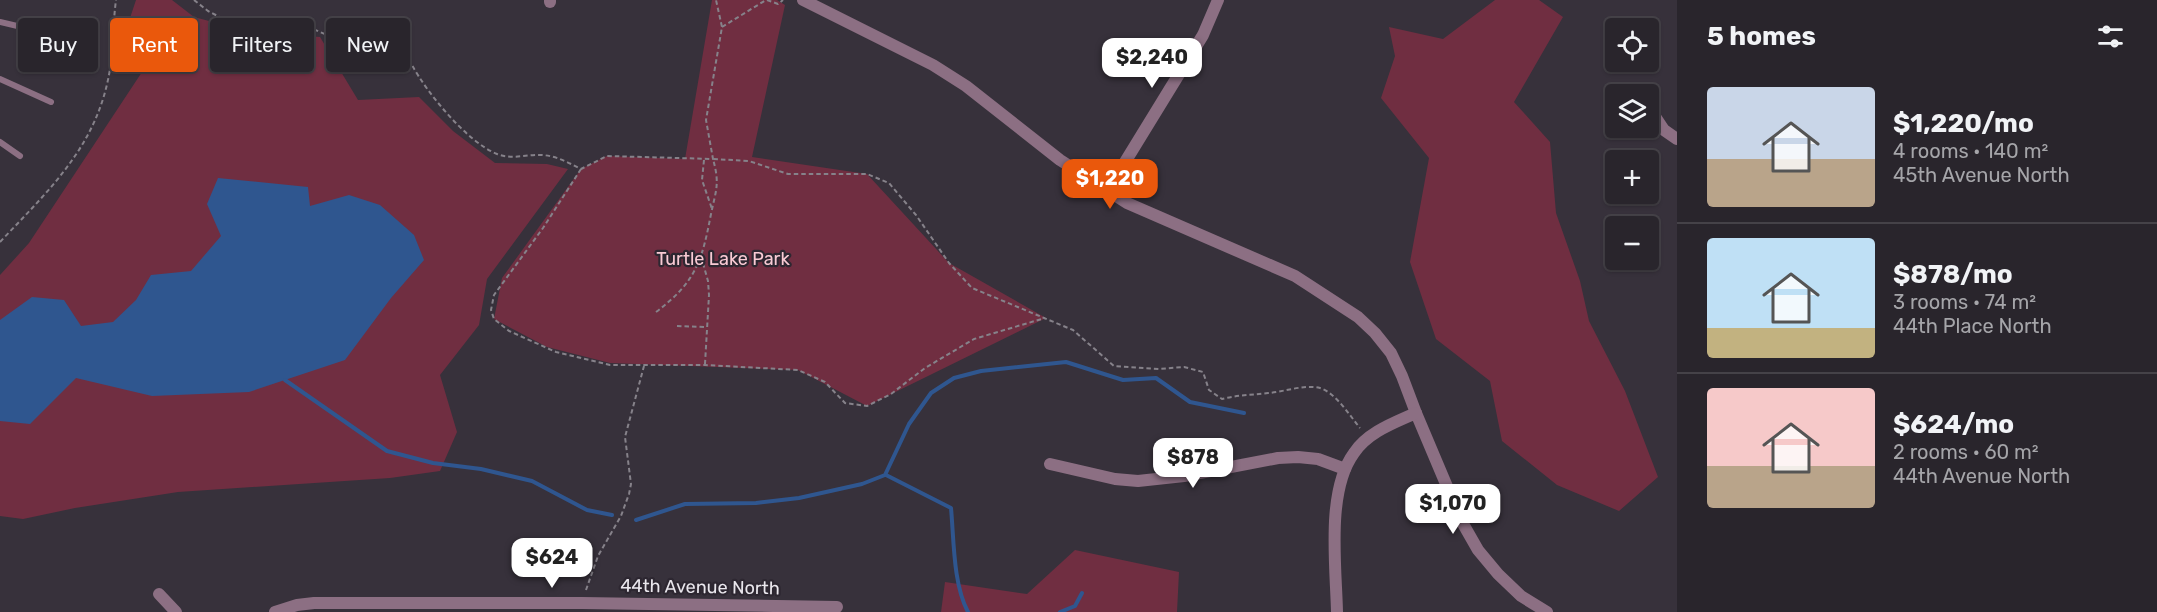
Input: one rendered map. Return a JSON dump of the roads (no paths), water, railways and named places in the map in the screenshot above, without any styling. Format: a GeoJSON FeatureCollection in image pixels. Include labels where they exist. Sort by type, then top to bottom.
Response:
{"type":"FeatureCollection","features":[{"type":"Feature","properties":{"kind":"street"},"geometry":{"type":"LineString","coordinates":[[804,0],[933,65],[966,86],[1060,160],[1127,203],[1295,276],[1358,316],[1391,353],[1462,522],[1478,550],[1497,574],[1521,596],[1547,612]]}},
{"type":"Feature","properties":{"kind":"street"},"geometry":{"type":"LineString","coordinates":[[1105,189],[1122,167],[1203,35],[1218,0]]}},
{"type":"Feature","properties":{"kind":"street"},"geometry":{"type":"LineString","coordinates":[[1659,122],[1664,130],[1677,139]]}},
{"type":"Feature","properties":{"kind":"street"},"geometry":{"type":"LineString","coordinates":[[1337,612],[1336,498],[1345,469],[1354,452],[1368,438],[1387,426],[1416,413]]}},
{"type":"Feature","properties":{"kind":"street"},"geometry":{"type":"LineString","coordinates":[[1050,464],[1115,479],[1138,481],[1172,478],[1278,458],[1318,459],[1345,469]]}},
{"type":"Feature","properties":{"kind":"street"},"geometry":{"type":"LineString","coordinates":[[159,594],[176,612]]}},
{"type":"Feature","properties":{"kind":"street","name":"44th Avenue North"},"geometry":{"type":"LineString","coordinates":[[275,612],[297,605],[314,603],[562,608],[582,603],[837,607]]}},
{"type":"Feature","properties":{"kind":"lane"},"geometry":{"type":"LineString","coordinates":[[0,22],[18,26]]}},
{"type":"Feature","properties":{"kind":"lane"},"geometry":{"type":"LineString","coordinates":[[0,79],[51,102]]}},
{"type":"Feature","properties":{"kind":"lane"},"geometry":{"type":"LineString","coordinates":[[0,142],[20,156]]}},
{"type":"Feature","properties":{"kind":"water"},"geometry":{"type":"Polygon","coordinates":[[[218,178],[308,187],[310,206],[349,195],[380,205],[414,235],[424,260],[391,298],[345,360],[249,392],[152,396],[76,378],[30,424],[0,421],[0,320],[32,297],[64,300],[81,326],[113,322],[136,300],[151,275],[191,271],[221,236],[207,204],[218,178]]]}},
{"type":"Feature","properties":{"kind":"waterway"},"geometry":{"type":"LineString","coordinates":[[636,520],[685,504],[756,503],[799,498],[862,484],[885,475],[909,424],[931,393],[954,378],[981,371],[1066,362],[1123,380],[1156,378],[1190,402],[1244,413]]}},
{"type":"Feature","properties":{"kind":"waterway"},"geometry":{"type":"LineString","coordinates":[[285,380],[387,451],[433,463],[481,469],[532,481],[587,510],[612,515]]}},
{"type":"Feature","properties":{"kind":"waterway"},"geometry":{"type":"LineString","coordinates":[[886,475],[951,508],[959,588],[968,612]]}},
{"type":"Feature","properties":{"kind":"waterway"},"geometry":{"type":"LineString","coordinates":[[1060,612],[1075,606],[1082,593]]}},
{"type":"Feature","properties":{"kind":"park label","name":"Turtle Lake Park"},"geometry":{"type":"Point","coordinates":[723,259]}}]}
